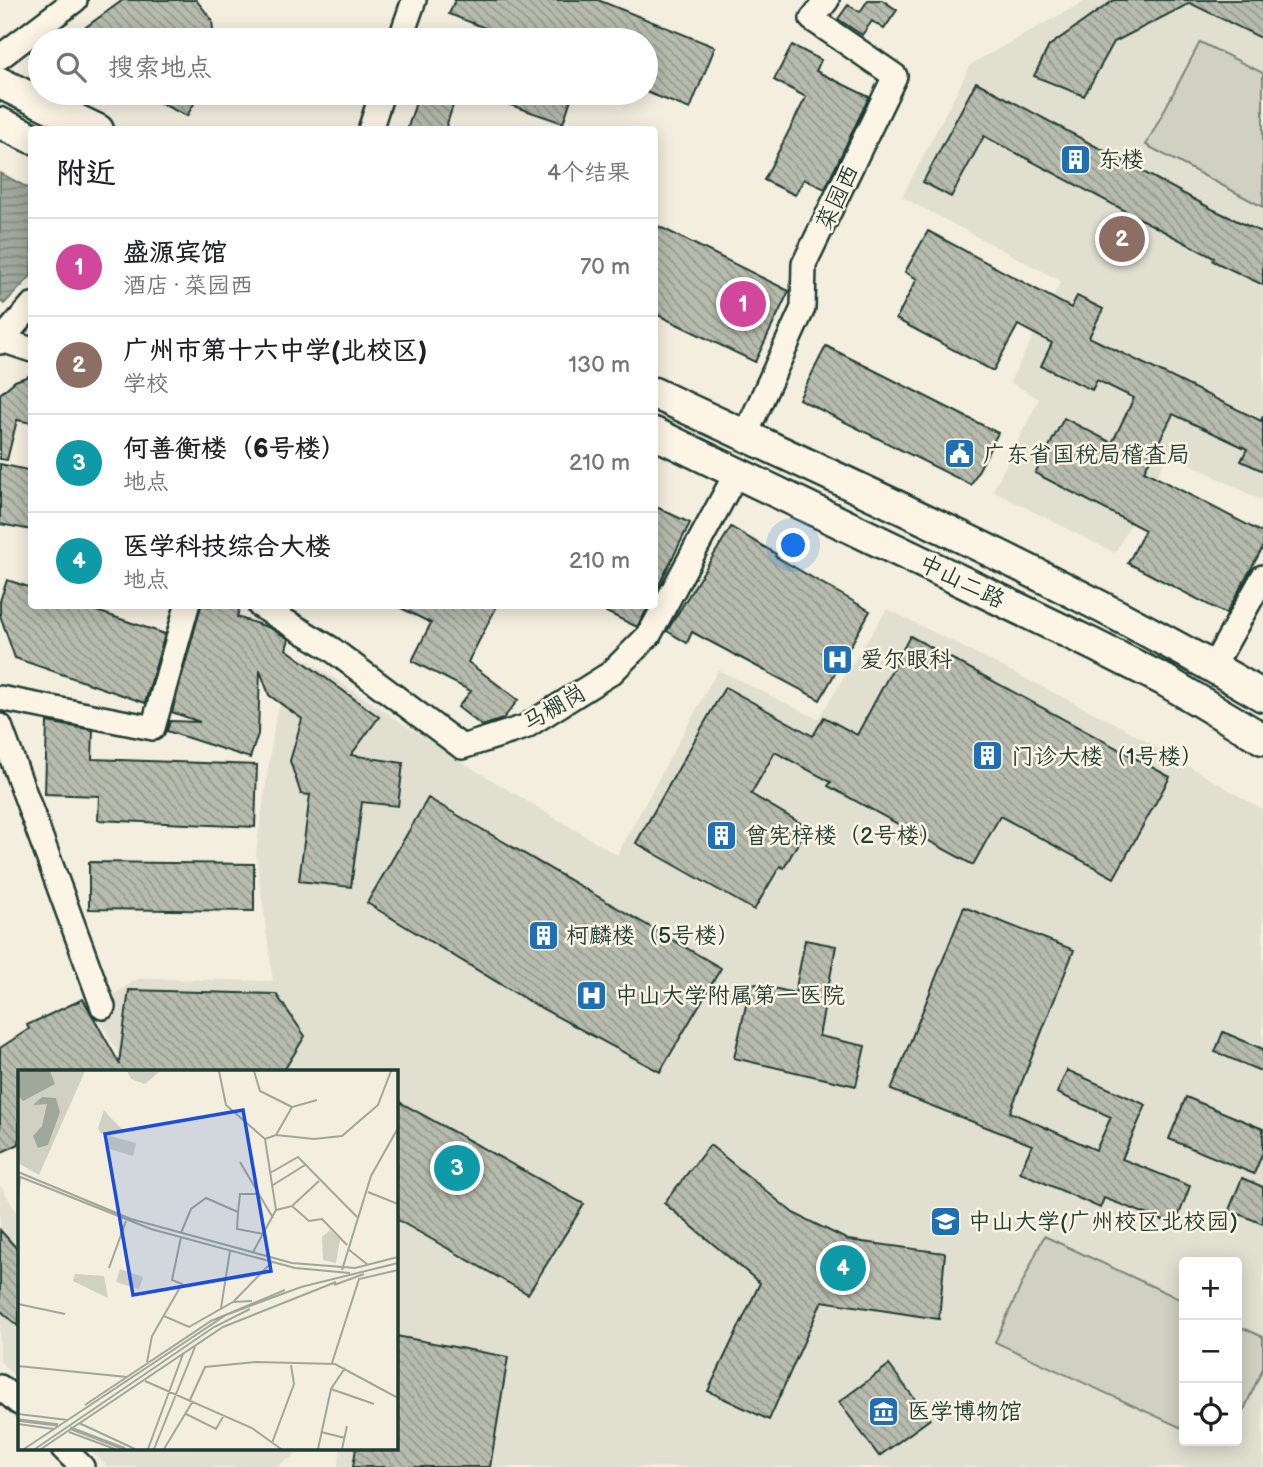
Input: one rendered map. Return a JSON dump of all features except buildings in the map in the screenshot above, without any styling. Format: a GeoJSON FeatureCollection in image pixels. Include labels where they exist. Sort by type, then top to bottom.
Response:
{"type":"FeatureCollection","features":[{"type":"Feature","properties":{"kind":"main road"},"geometry":{"type":"LineString","coordinates":[[0,83],[28,96]]}},
{"type":"Feature","properties":{"kind":"main road"},"geometry":{"type":"LineString","coordinates":[[46,105],[90,126]]}},
{"type":"Feature","properties":{"kind":"main road"},"geometry":{"type":"LineString","coordinates":[[0,123],[28,136]]}},
{"type":"Feature","properties":{"kind":"main road","name":"中山二路"},"geometry":{"type":"LineString","coordinates":[[658,395],[1010,563],[1213,667],[1263,696]]}},
{"type":"Feature","properties":{"kind":"main road","name":"中山二路"},"geometry":{"type":"LineString","coordinates":[[658,435],[1153,674],[1263,739]]}},
{"type":"Feature","properties":{"kind":"street"},"geometry":{"type":"LineString","coordinates":[[38,28],[75,0]]}},
{"type":"Feature","properties":{"kind":"street"},"geometry":{"type":"LineString","coordinates":[[404,28],[414,0]]}},
{"type":"Feature","properties":{"kind":"street","name":"菜园西"},"geometry":{"type":"LineString","coordinates":[[745,436],[803,308],[804,264],[895,76],[812,19],[827,0]]}},
{"type":"Feature","properties":{"kind":"street"},"geometry":{"type":"LineString","coordinates":[[0,57],[28,36]]}},
{"type":"Feature","properties":{"kind":"street"},"geometry":{"type":"LineString","coordinates":[[371,126],[378,105]]}},
{"type":"Feature","properties":{"kind":"street"},"geometry":{"type":"LineString","coordinates":[[28,310],[1,341],[28,349]]}},
{"type":"Feature","properties":{"kind":"street","name":"马棚岗"},"geometry":{"type":"LineString","coordinates":[[265,609],[330,648],[463,747],[525,727],[611,673],[649,635],[737,472]]}},
{"type":"Feature","properties":{"kind":"street"},"geometry":{"type":"LineString","coordinates":[[1213,667],[1263,577]]}},
{"type":"Feature","properties":{"kind":"street"},"geometry":{"type":"LineString","coordinates":[[0,698],[153,729],[186,609]]}},
{"type":"Feature","properties":{"kind":"street"},"geometry":{"type":"LineString","coordinates":[[0,726],[103,1007]]}},
{"type":"Feature","properties":{"kind":"street"},"geometry":{"type":"LineString","coordinates":[[0,1387],[18,1402]]}},
{"type":"Feature","properties":{"kind":"street"},"geometry":{"type":"LineString","coordinates":[[65,1450],[82,1467]]}},
{"type":"Feature","properties":{"kind":"shaded area"},"geometry":{"type":"Polygon","coordinates":[[[1087,0],[1263,0],[1263,501],[1169,453],[1115,553],[993,491],[1039,399],[1010,382],[1061,281],[902,197],[971,64],[1087,0]]]}},
{"type":"Feature","properties":{"kind":"shaded area"},"geometry":{"type":"Polygon","coordinates":[[[1200,42],[1263,73],[1263,207],[1146,145],[1200,42]]]}},
{"type":"Feature","properties":{"kind":"shaded area"},"geometry":{"type":"Polygon","coordinates":[[[0,173],[28,188],[28,279],[4,304],[0,301],[0,173]]]}},
{"type":"Feature","properties":{"kind":"shaded area","name":"中山大学附属第一医院"},"geometry":{"type":"Polygon","coordinates":[[[887,609],[1122,727],[1263,810],[1263,1467],[338,1467],[341,1450],[397,1450],[397,1070],[127,1070],[93,1008],[138,979],[273,981],[256,853],[276,715],[302,657],[455,758],[617,855],[718,670],[818,719],[887,609]]]}},
{"type":"Feature","properties":{"kind":"shaded area"},"geometry":{"type":"Polygon","coordinates":[[[0,1185],[18,1214],[18,1381],[0,1361],[0,1185]]]}},
{"type":"Feature","properties":{"kind":"shaded area"},"geometry":{"type":"Polygon","coordinates":[[[1044,1236],[1179,1299],[1179,1427],[995,1342],[1044,1236]]]}},
{"type":"Feature","properties":{"kind":"shaded area"},"geometry":{"type":"Polygon","coordinates":[[[1242,1327],[1263,1337],[1263,1368],[1242,1414],[1242,1327]]]}},
{"type":"Feature","properties":{"kind":"shaded area"},"geometry":{"type":"Polygon","coordinates":[[[89,1450],[305,1450],[275,1467],[108,1467],[89,1450]]]}},
{"type":"Feature","properties":{"kind":"place","name":"东楼"},"geometry":{"type":"Point","coordinates":[1075,159]}},
{"type":"Feature","properties":{"kind":"place","name":"广州市第十六中学(北校区)"},"geometry":{"type":"Point","coordinates":[1122,239]}},
{"type":"Feature","properties":{"kind":"place","name":"盛源宾馆"},"geometry":{"type":"Point","coordinates":[743,304]}},
{"type":"Feature","properties":{"kind":"place","name":"广东省国税局稽查局"},"geometry":{"type":"Point","coordinates":[960,454]}},
{"type":"Feature","properties":{"kind":"place","name":"爱尔眼科"},"geometry":{"type":"Point","coordinates":[837,659]}},
{"type":"Feature","properties":{"kind":"place","name":"门诊大楼（1号楼）"},"geometry":{"type":"Point","coordinates":[988,756]}},
{"type":"Feature","properties":{"kind":"place","name":"曾宪梓楼（2号楼）"},"geometry":{"type":"Point","coordinates":[722,835]}},
{"type":"Feature","properties":{"kind":"place","name":"柯麟楼（5号楼）"},"geometry":{"type":"Point","coordinates":[543,935]}},
{"type":"Feature","properties":{"kind":"place","name":"中山大学附属第一医院"},"geometry":{"type":"Point","coordinates":[592,995]}},
{"type":"Feature","properties":{"kind":"place","name":"何善衡楼（6号楼）"},"geometry":{"type":"Point","coordinates":[457,1168]}},
{"type":"Feature","properties":{"kind":"place","name":"中山大学(广州校区北校园)"},"geometry":{"type":"Point","coordinates":[945,1221]}},
{"type":"Feature","properties":{"kind":"place","name":"医学科技综合大楼"},"geometry":{"type":"Point","coordinates":[843,1268]}},
{"type":"Feature","properties":{"kind":"place","name":"医学博物馆"},"geometry":{"type":"Point","coordinates":[884,1411]}}]}
